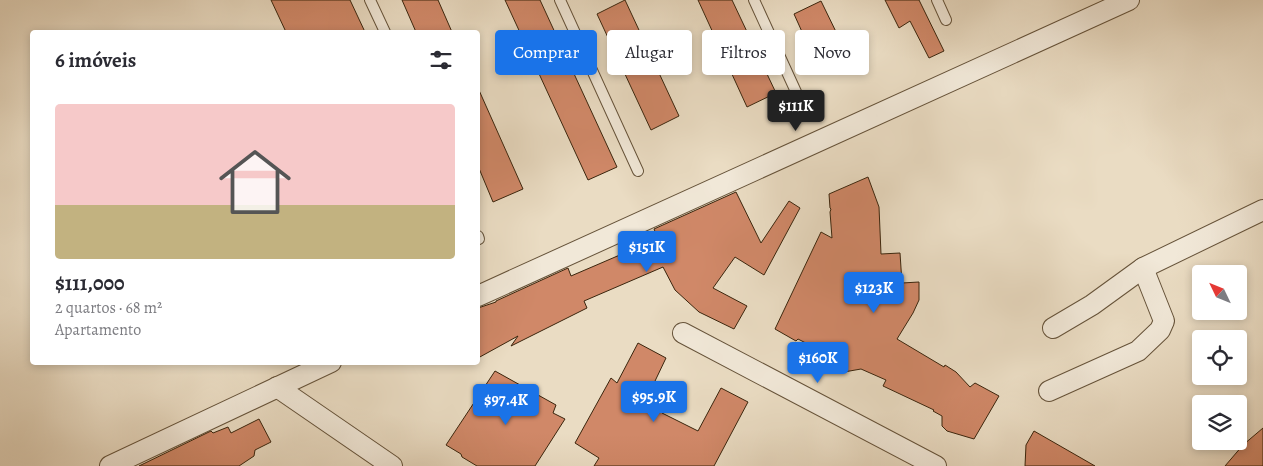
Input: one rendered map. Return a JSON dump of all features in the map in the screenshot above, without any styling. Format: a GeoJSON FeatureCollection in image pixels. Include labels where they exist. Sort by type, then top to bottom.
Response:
{"type":"FeatureCollection","features":[{"type":"Feature","properties":{"kind":"street"},"geometry":{"type":"LineString","coordinates":[[480,295],[1129,0]]}},
{"type":"Feature","properties":{"kind":"street"},"geometry":{"type":"LineString","coordinates":[[1053,328],[1092,305],[1143,268],[1263,210]]}},
{"type":"Feature","properties":{"kind":"street"},"geometry":{"type":"LineString","coordinates":[[1049,391],[1138,351],[1160,330],[1164,321],[1143,268]]}},
{"type":"Feature","properties":{"kind":"street"},"geometry":{"type":"LineString","coordinates":[[683,333],[936,466]]}},
{"type":"Feature","properties":{"kind":"street"},"geometry":{"type":"LineString","coordinates":[[110,466],[325,365]]}},
{"type":"Feature","properties":{"kind":"street"},"geometry":{"type":"LineString","coordinates":[[277,387],[392,466]]}},
{"type":"Feature","properties":{"kind":"lane"},"geometry":{"type":"LineString","coordinates":[[370,0],[384,30]]}},
{"type":"Feature","properties":{"kind":"lane"},"geometry":{"type":"LineString","coordinates":[[560,0],[638,170]]}},
{"type":"Feature","properties":{"kind":"lane"},"geometry":{"type":"LineString","coordinates":[[754,0],[797,94]]}},
{"type":"Feature","properties":{"kind":"lane"},"geometry":{"type":"LineString","coordinates":[[937,0],[946,20]]}},
{"type":"Feature","properties":{"kind":"building"},"geometry":{"type":"Polygon","coordinates":[[[271,0],[350,0],[364,30],[285,30],[271,0]]]}},
{"type":"Feature","properties":{"kind":"building"},"geometry":{"type":"Polygon","coordinates":[[[402,0],[438,0],[451,30],[415,30],[402,0]]]}},
{"type":"Feature","properties":{"kind":"building"},"geometry":{"type":"Polygon","coordinates":[[[505,0],[540,0],[554,30],[519,30],[505,0]]]}},
{"type":"Feature","properties":{"kind":"building"},"geometry":{"type":"Polygon","coordinates":[[[625,0],[639,30],[607,30],[607,35],[597,14],[625,0]]]}},
{"type":"Feature","properties":{"kind":"building"},"geometry":{"type":"Polygon","coordinates":[[[698,0],[732,0],[746,30],[712,30],[698,0]]]}},
{"type":"Feature","properties":{"kind":"building"},"geometry":{"type":"Polygon","coordinates":[[[885,0],[919,0],[944,51],[929,58],[910,21],[899,28],[885,0]]]}},
{"type":"Feature","properties":{"kind":"building"},"geometry":{"type":"Polygon","coordinates":[[[821,1],[835,30],[801,30],[794,14],[821,1]]]}},
{"type":"Feature","properties":{"kind":"building"},"geometry":{"type":"Polygon","coordinates":[[[540,75],[575,75],[617,167],[588,180],[540,75]]]}},
{"type":"Feature","properties":{"kind":"building"},"geometry":{"type":"Polygon","coordinates":[[[625,75],[660,75],[679,116],[651,130],[625,75]]]}},
{"type":"Feature","properties":{"kind":"building"},"geometry":{"type":"Polygon","coordinates":[[[732,75],[767,75],[776,93],[747,107],[732,75]]]}},
{"type":"Feature","properties":{"kind":"building"},"geometry":{"type":"Polygon","coordinates":[[[480,92],[523,189],[493,202],[480,171],[480,92]]]}},
{"type":"Feature","properties":{"kind":"building"},"geometry":{"type":"Polygon","coordinates":[[[868,177],[879,207],[881,254],[900,253],[902,283],[919,282],[919,300],[897,339],[956,372],[970,387],[975,383],[999,396],[974,439],[947,431],[942,426],[942,416],[934,410],[883,386],[886,380],[861,369],[844,372],[836,369],[833,357],[798,339],[796,341],[775,329],[821,232],[832,238],[829,194],[868,177]]]}},
{"type":"Feature","properties":{"kind":"building"},"geometry":{"type":"Polygon","coordinates":[[[736,192],[761,243],[789,201],[800,208],[764,275],[735,257],[713,288],[747,306],[734,329],[699,312],[675,290],[663,267],[584,301],[587,308],[511,346],[518,336],[480,357],[480,307],[496,302],[568,268],[571,276],[650,242],[649,239],[657,236],[654,229],[736,192]]]}},
{"type":"Feature","properties":{"kind":"building"},"geometry":{"type":"Polygon","coordinates":[[[638,343],[666,358],[645,402],[663,411],[662,413],[698,431],[721,388],[748,402],[714,466],[594,466],[599,458],[575,443],[611,378],[617,383],[638,343]]]}},
{"type":"Feature","properties":{"kind":"building"},"geometry":{"type":"Polygon","coordinates":[[[495,371],[556,405],[553,413],[565,419],[535,466],[477,466],[446,445],[495,371]]]}},
{"type":"Feature","properties":{"kind":"building"},"geometry":{"type":"Polygon","coordinates":[[[259,419],[271,442],[255,450],[254,456],[239,466],[139,466],[211,431],[213,433],[228,427],[231,433],[259,419]]]}},
{"type":"Feature","properties":{"kind":"building"},"geometry":{"type":"Polygon","coordinates":[[[1263,428],[1263,466],[1225,466],[1239,450],[1247,450],[1247,442],[1263,428]]]}},
{"type":"Feature","properties":{"kind":"building"},"geometry":{"type":"Polygon","coordinates":[[[1034,431],[1095,466],[1025,466],[1026,445],[1034,431]]]}}]}
